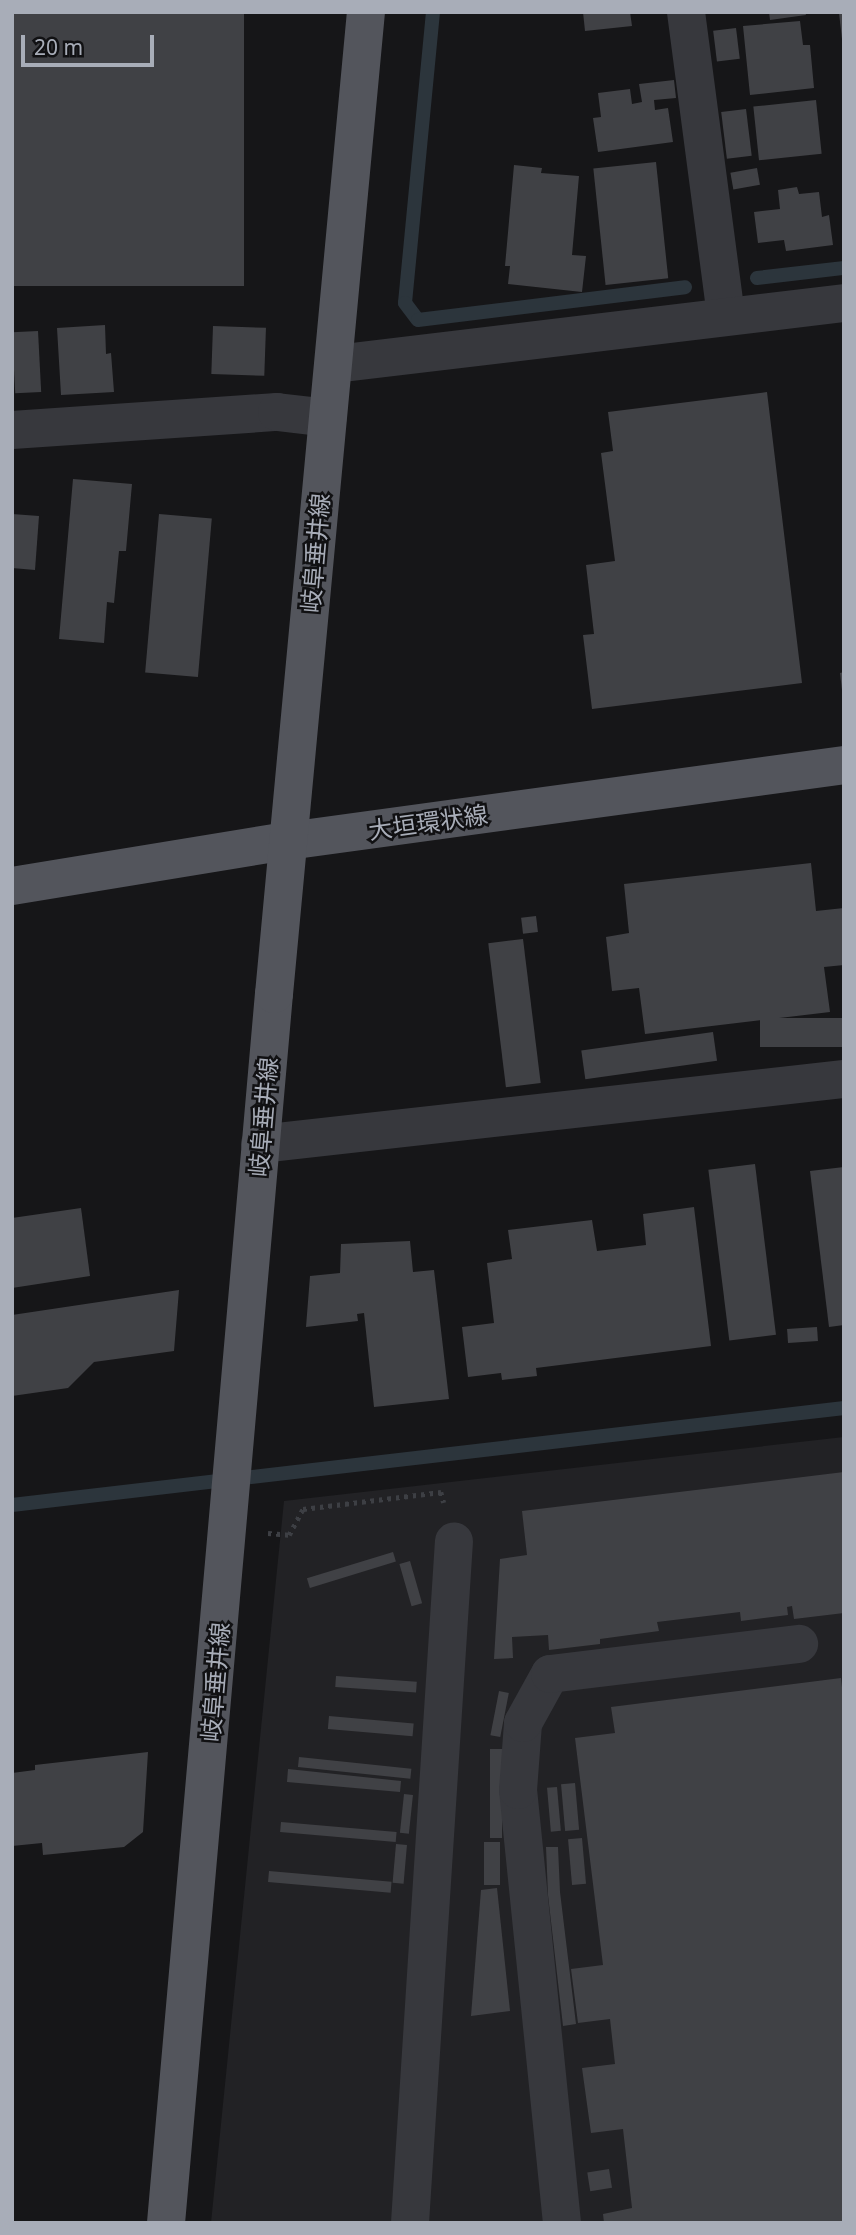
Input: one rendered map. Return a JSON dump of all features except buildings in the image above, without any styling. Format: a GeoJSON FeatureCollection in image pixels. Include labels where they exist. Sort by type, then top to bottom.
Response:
{"type":"FeatureCollection","features":[{"type":"Feature","properties":{"kind":"main road","name":"岐阜垂井線"},"geometry":{"type":"LineString","coordinates":[[166,2223],[260,1144],[366,12]]}},
{"type":"Feature","properties":{"kind":"main road","name":"大垣環状線"},"geometry":{"type":"LineString","coordinates":[[12,886],[288,841],[844,765]]}},
{"type":"Feature","properties":{"kind":"street"},"geometry":{"type":"LineString","coordinates":[[686,12],[726,316]]}},
{"type":"Feature","properties":{"kind":"street"},"geometry":{"type":"LineString","coordinates":[[335,364],[844,303]]}},
{"type":"Feature","properties":{"kind":"street"},"geometry":{"type":"LineString","coordinates":[[12,430],[277,412],[328,418]]}},
{"type":"Feature","properties":{"kind":"street"},"geometry":{"type":"LineString","coordinates":[[260,1144],[844,1079]]}},
{"type":"Feature","properties":{"kind":"street"},"geometry":{"type":"LineString","coordinates":[[410,2223],[454,1541]]}},
{"type":"Feature","properties":{"kind":"street"},"geometry":{"type":"LineString","coordinates":[[562,2223],[518,1790],[523,1723],[550,1674],[799,1644]]}},
{"type":"Feature","properties":{"kind":"path"},"geometry":{"type":"LineString","coordinates":[[265,1533],[289,1535],[303,1509],[441,1492],[454,1541]]}},
{"type":"Feature","properties":{"kind":"shaded area"},"geometry":{"type":"Polygon","coordinates":[[[844,1437],[844,2223],[211,2223],[284,1501],[844,1437]]]}},
{"type":"Feature","properties":{"kind":"waterway"},"geometry":{"type":"LineString","coordinates":[[433,12],[405,303],[418,320],[685,287]]}},
{"type":"Feature","properties":{"kind":"waterway"},"geometry":{"type":"LineString","coordinates":[[757,278],[844,268]]}},
{"type":"Feature","properties":{"kind":"waterway"},"geometry":{"type":"LineString","coordinates":[[12,1505],[844,1408]]}}]}
